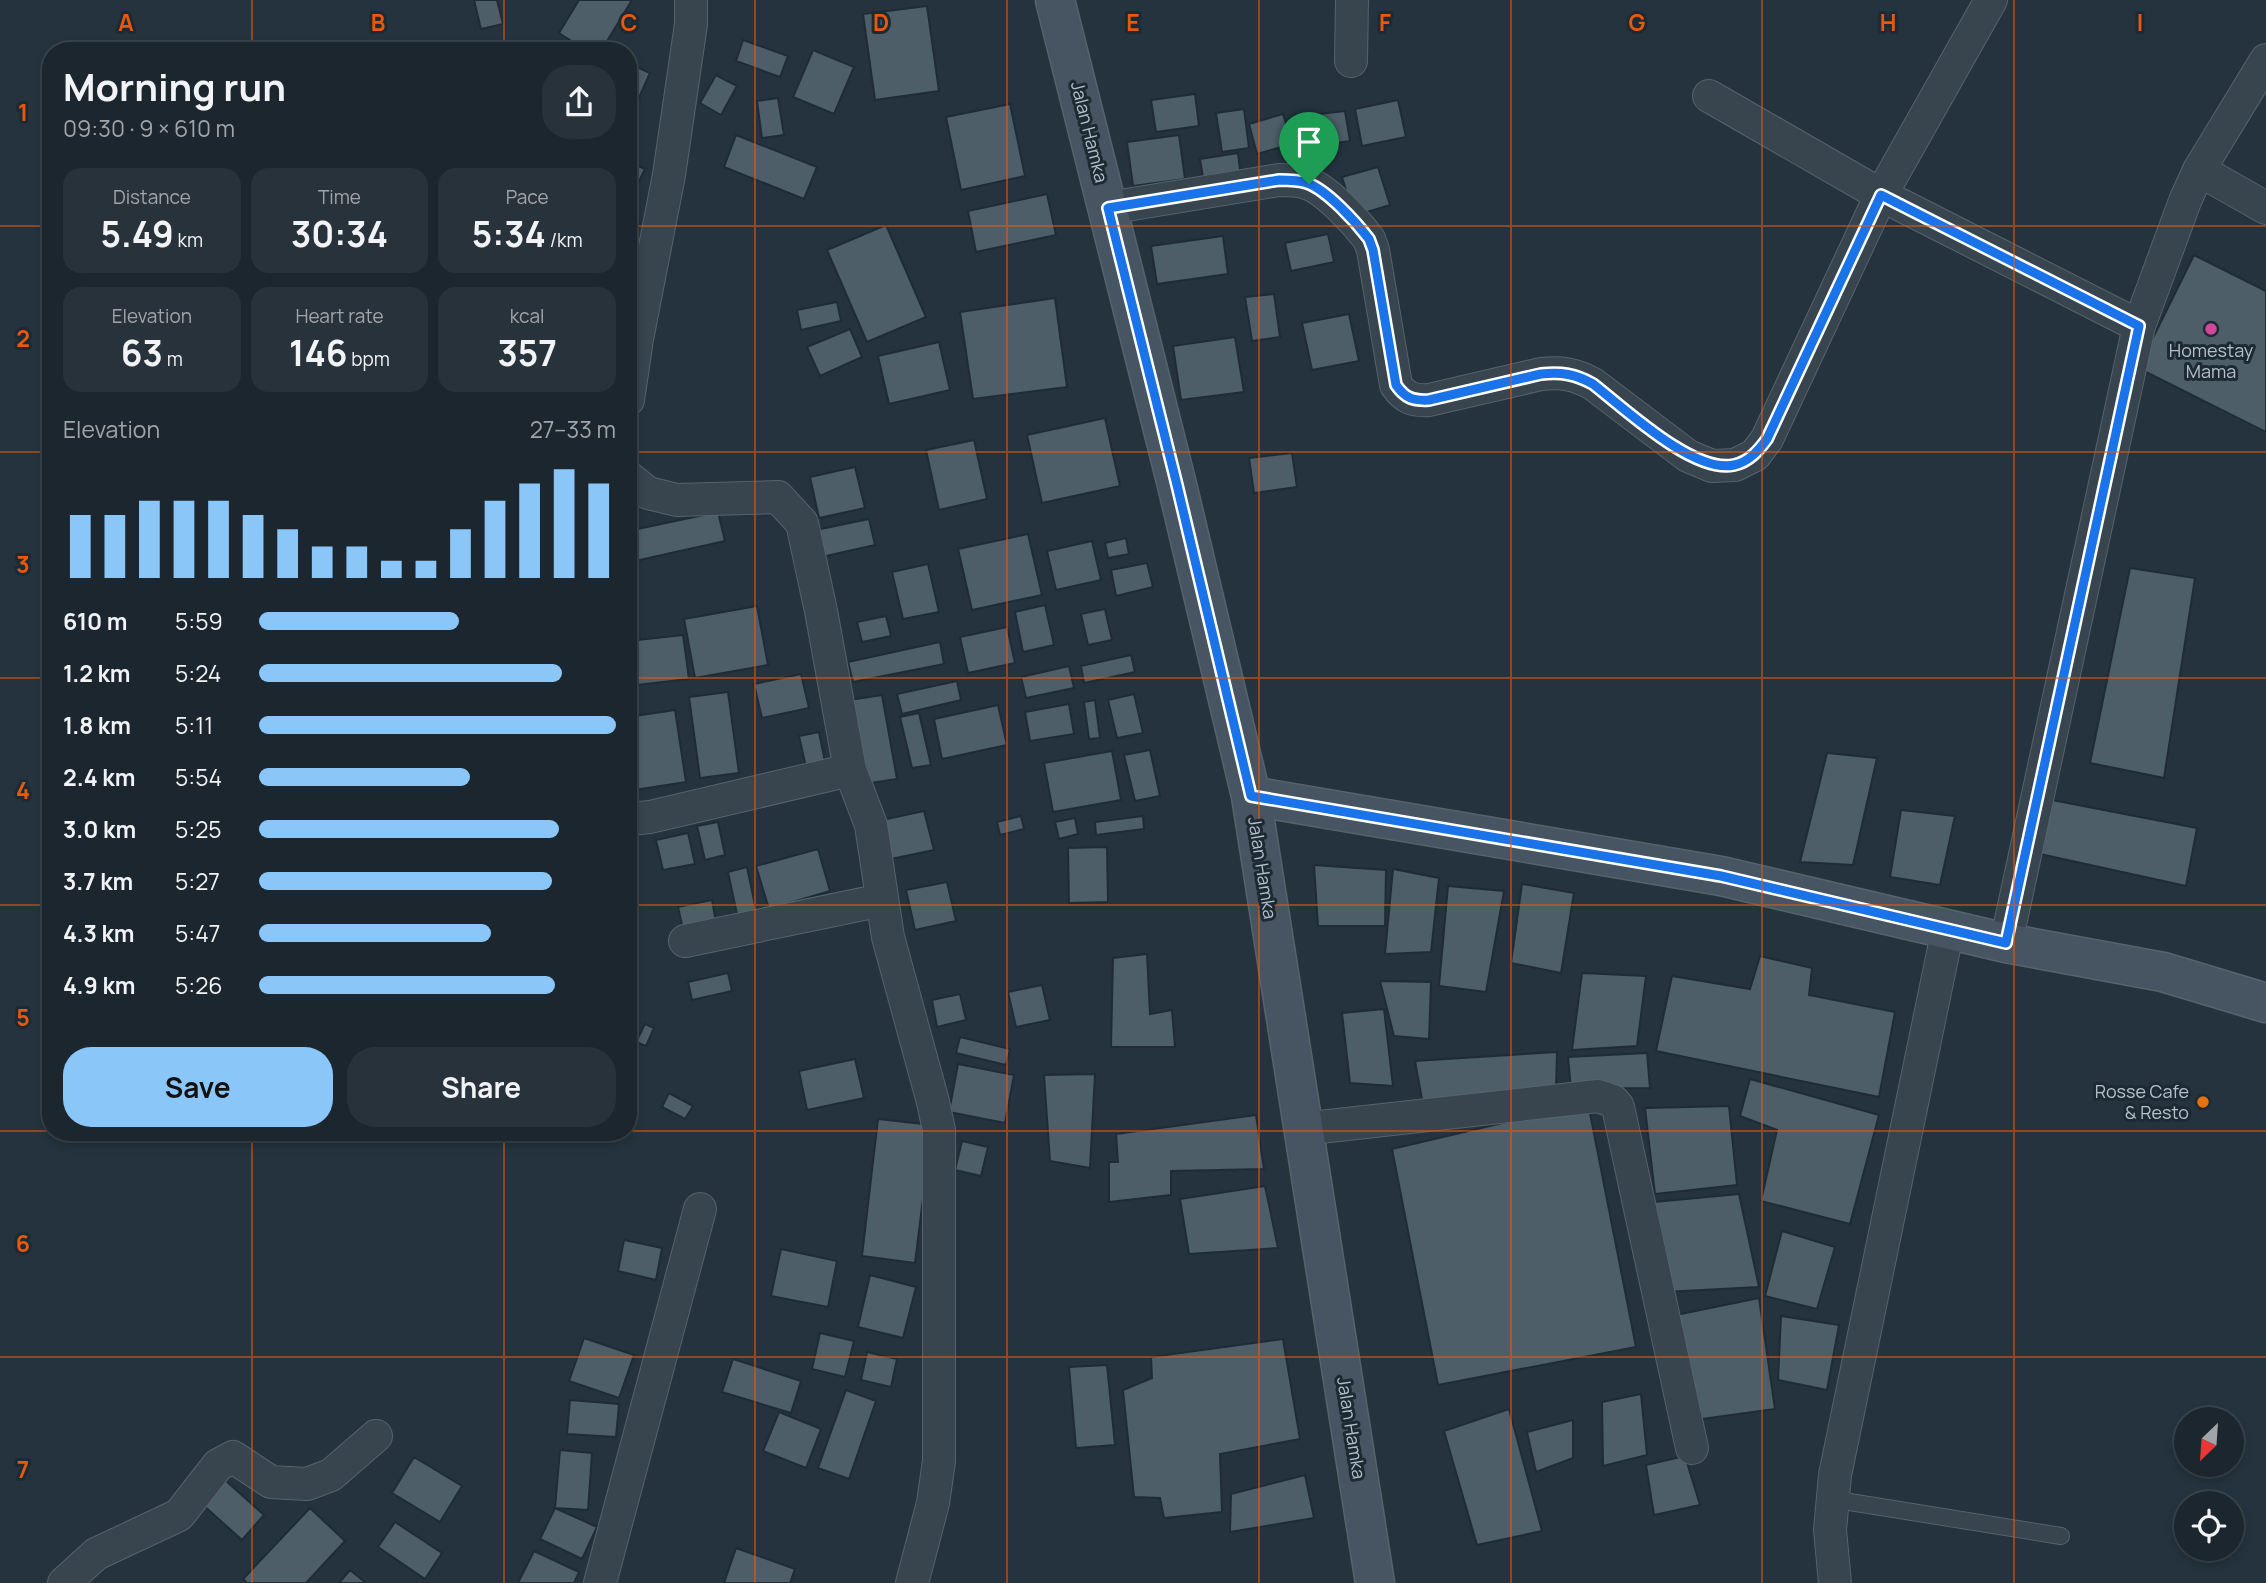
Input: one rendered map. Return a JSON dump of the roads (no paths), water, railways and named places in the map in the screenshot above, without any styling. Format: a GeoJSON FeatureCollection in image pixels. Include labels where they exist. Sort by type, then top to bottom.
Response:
{"type":"FeatureCollection","features":[{"type":"Feature","properties":{"kind":"street"},"geometry":{"type":"LineString","coordinates":[[637,339],[669,175],[691,24],[691,0]]}},
{"type":"Feature","properties":{"kind":"street","name":"Jalan Hamka"},"geometry":{"type":"LineString","coordinates":[[1055,0],[1181,499],[1251,796],[1375,1583]]}},
{"type":"Feature","properties":{"kind":"street"},"geometry":{"type":"LineString","coordinates":[[1351,61],[1352,0]]}},
{"type":"Feature","properties":{"kind":"street"},"geometry":{"type":"LineString","coordinates":[[1108,208],[1279,180],[1309,184],[1322,191],[1369,239],[1396,385],[1403,396],[1416,401],[1429,400],[1541,374],[1559,372],[1576,375],[1593,384],[1688,456],[1712,466],[1735,465],[1755,454],[1767,439],[1881,195],[1991,0]]}},
{"type":"Feature","properties":{"kind":"street"},"geometry":{"type":"LineString","coordinates":[[2006,943],[2139,326],[2199,170],[2266,60]]}},
{"type":"Feature","properties":{"kind":"street"},"geometry":{"type":"LineString","coordinates":[[1709,96],[1881,195],[2139,326]]}},
{"type":"Feature","properties":{"kind":"street"},"geometry":{"type":"LineString","coordinates":[[2199,170],[2266,208]]}},
{"type":"Feature","properties":{"kind":"street"},"geometry":{"type":"LineString","coordinates":[[637,484],[648,493],[677,500],[778,497],[802,523],[850,770],[871,825],[888,937],[939,1130],[939,1461],[933,1503],[912,1583]]}},
{"type":"Feature","properties":{"kind":"street"},"geometry":{"type":"LineString","coordinates":[[637,818],[650,817],[850,770]]}},
{"type":"Feature","properties":{"kind":"street"},"geometry":{"type":"LineString","coordinates":[[1251,796],[1721,876],[2006,943],[2163,972],[2266,1003]]}},
{"type":"Feature","properties":{"kind":"street"},"geometry":{"type":"LineString","coordinates":[[685,940],[882,900]]}},
{"type":"Feature","properties":{"kind":"street"},"geometry":{"type":"LineString","coordinates":[[1835,1583],[1830,1530],[1831,1499],[1948,929]]}},
{"type":"Feature","properties":{"kind":"street"},"geometry":{"type":"LineString","coordinates":[[1302,1129],[1598,1096],[1613,1101],[1618,1107],[1692,1448]]}},
{"type":"Feature","properties":{"kind":"street"},"geometry":{"type":"LineString","coordinates":[[600,1583],[700,1209]]}},
{"type":"Feature","properties":{"kind":"street"},"geometry":{"type":"LineString","coordinates":[[64,1583],[96,1553],[179,1515],[218,1465],[233,1457],[271,1482],[307,1484],[331,1475],[376,1436]]}},
{"type":"Feature","properties":{"kind":"lane"},"geometry":{"type":"LineString","coordinates":[[1831,1499],[2061,1536]]}},
{"type":"Feature","properties":{"kind":"place","name":"Homestay Mama"},"geometry":{"type":"Point","coordinates":[2211,329]}},
{"type":"Feature","properties":{"kind":"place","name":"Rosse Cafe & Resto"},"geometry":{"type":"Point","coordinates":[2203,1102]}}]}
